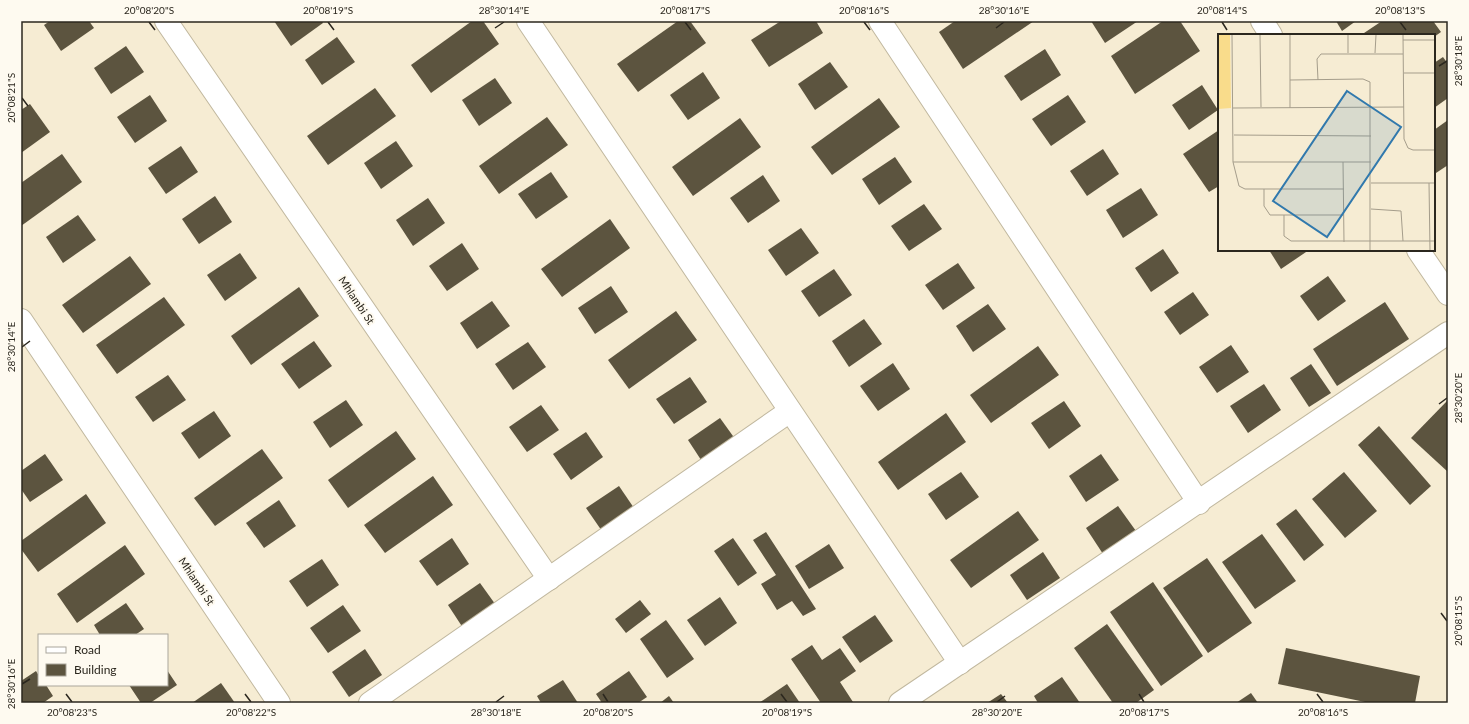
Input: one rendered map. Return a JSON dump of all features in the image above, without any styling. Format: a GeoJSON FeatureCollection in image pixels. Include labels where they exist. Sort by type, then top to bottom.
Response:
{"type":"FeatureCollection","features":[{"type":"Feature","properties":{"kind":"street","name":"Mhlambi St"},"geometry":{"type":"LineString","coordinates":[[166,21],[549,579]]}},
{"type":"Feature","properties":{"kind":"street"},"geometry":{"type":"LineString","coordinates":[[528,21],[960,663]]}},
{"type":"Feature","properties":{"kind":"street"},"geometry":{"type":"LineString","coordinates":[[880,21],[1199,503]]}},
{"type":"Feature","properties":{"kind":"street"},"geometry":{"type":"LineString","coordinates":[[1262,21],[1270,34]]}},
{"type":"Feature","properties":{"kind":"street"},"geometry":{"type":"LineString","coordinates":[[1419,251],[1448,294]]}},
{"type":"Feature","properties":{"kind":"street","name":"Mhlambi St"},"geometry":{"type":"LineString","coordinates":[[21,320],[279,703]]}},
{"type":"Feature","properties":{"kind":"street"},"geometry":{"type":"LineString","coordinates":[[900,703],[1448,334]]}},
{"type":"Feature","properties":{"kind":"street"},"geometry":{"type":"LineString","coordinates":[[370,703],[790,411]]}},
{"type":"Feature","properties":{"kind":"building"},"geometry":{"type":"Polygon","coordinates":[[[50,21],[89,21],[94,28],[61,51],[44,25],[50,21]]]}},
{"type":"Feature","properties":{"kind":"building"},"geometry":{"type":"Polygon","coordinates":[[[274,21],[322,21],[323,23],[291,46],[274,21]]]}},
{"type":"Feature","properties":{"kind":"building"},"geometry":{"type":"Polygon","coordinates":[[[472,21],[483,21],[499,44],[431,93],[411,65],[472,21]]]}},
{"type":"Feature","properties":{"kind":"building"},"geometry":{"type":"Polygon","coordinates":[[[678,21],[690,21],[706,43],[638,92],[617,64],[678,21]]]}},
{"type":"Feature","properties":{"kind":"building"},"geometry":{"type":"Polygon","coordinates":[[[781,21],[816,21],[823,33],[769,67],[751,40],[781,21]]]}},
{"type":"Feature","properties":{"kind":"building"},"geometry":{"type":"Polygon","coordinates":[[[955,21],[1034,21],[963,69],[939,32],[955,21]]]}},
{"type":"Feature","properties":{"kind":"building"},"geometry":{"type":"Polygon","coordinates":[[[1091,21],[1138,21],[1105,43],[1091,21]]]}},
{"type":"Feature","properties":{"kind":"building"},"geometry":{"type":"Polygon","coordinates":[[[1163,21],[1180,21],[1200,51],[1135,94],[1111,56],[1163,21]]]}},
{"type":"Feature","properties":{"kind":"building"},"geometry":{"type":"Polygon","coordinates":[[[1336,21],[1356,21],[1342,31],[1336,21]]]}},
{"type":"Feature","properties":{"kind":"building"},"geometry":{"type":"Polygon","coordinates":[[[1382,21],[1433,21],[1441,32],[1435,36],[1435,34],[1362,34],[1382,21]]]}},
{"type":"Feature","properties":{"kind":"building"},"geometry":{"type":"Polygon","coordinates":[[[337,37],[355,62],[322,85],[305,60],[337,37]]]}},
{"type":"Feature","properties":{"kind":"building"},"geometry":{"type":"Polygon","coordinates":[[[126,46],[144,72],[111,94],[94,68],[126,46]]]}},
{"type":"Feature","properties":{"kind":"building"},"geometry":{"type":"Polygon","coordinates":[[[1045,49],[1061,75],[1021,101],[1004,76],[1045,49]]]}},
{"type":"Feature","properties":{"kind":"building"},"geometry":{"type":"Polygon","coordinates":[[[1443,57],[1448,64],[1448,98],[1435,107],[1435,62],[1443,57]]]}},
{"type":"Feature","properties":{"kind":"building"},"geometry":{"type":"Polygon","coordinates":[[[830,62],[848,87],[815,110],[798,84],[830,62]]]}},
{"type":"Feature","properties":{"kind":"building"},"geometry":{"type":"Polygon","coordinates":[[[703,72],[720,98],[688,120],[670,95],[703,72]]]}},
{"type":"Feature","properties":{"kind":"building"},"geometry":{"type":"Polygon","coordinates":[[[495,78],[512,103],[479,126],[462,100],[495,78]]]}},
{"type":"Feature","properties":{"kind":"building"},"geometry":{"type":"Polygon","coordinates":[[[1202,85],[1218,110],[1189,130],[1172,105],[1202,85]]]}},
{"type":"Feature","properties":{"kind":"building"},"geometry":{"type":"Polygon","coordinates":[[[375,88],[396,116],[328,165],[307,136],[375,88]]]}},
{"type":"Feature","properties":{"kind":"building"},"geometry":{"type":"Polygon","coordinates":[[[150,95],[167,121],[135,143],[117,117],[150,95]]]}},
{"type":"Feature","properties":{"kind":"building"},"geometry":{"type":"Polygon","coordinates":[[[1068,95],[1086,122],[1051,146],[1032,119],[1068,95]]]}},
{"type":"Feature","properties":{"kind":"building"},"geometry":{"type":"Polygon","coordinates":[[[879,98],[900,127],[832,175],[811,147],[879,98]]]}},
{"type":"Feature","properties":{"kind":"building"},"geometry":{"type":"Polygon","coordinates":[[[30,104],[50,132],[21,153],[21,110],[30,104]]]}},
{"type":"Feature","properties":{"kind":"building"},"geometry":{"type":"Polygon","coordinates":[[[547,117],[568,145],[499,194],[479,166],[547,117]]]}},
{"type":"Feature","properties":{"kind":"building"},"geometry":{"type":"Polygon","coordinates":[[[740,118],[761,147],[693,196],[672,167],[740,118]]]}},
{"type":"Feature","properties":{"kind":"building"},"geometry":{"type":"Polygon","coordinates":[[[1448,120],[1448,165],[1436,173],[1435,172],[1435,129],[1448,120]]]}},
{"type":"Feature","properties":{"kind":"building"},"geometry":{"type":"Polygon","coordinates":[[[1218,131],[1218,187],[1209,192],[1183,154],[1218,131]]]}},
{"type":"Feature","properties":{"kind":"building"},"geometry":{"type":"Polygon","coordinates":[[[396,141],[413,166],[381,189],[364,163],[396,141]]]}},
{"type":"Feature","properties":{"kind":"building"},"geometry":{"type":"Polygon","coordinates":[[[181,146],[198,172],[166,194],[148,168],[181,146]]]}},
{"type":"Feature","properties":{"kind":"building"},"geometry":{"type":"Polygon","coordinates":[[[1103,149],[1119,174],[1087,196],[1070,171],[1103,149]]]}},
{"type":"Feature","properties":{"kind":"building"},"geometry":{"type":"Polygon","coordinates":[[[62,154],[82,182],[21,226],[21,183],[62,154]]]}},
{"type":"Feature","properties":{"kind":"building"},"geometry":{"type":"Polygon","coordinates":[[[895,157],[912,182],[879,205],[862,179],[895,157]]]}},
{"type":"Feature","properties":{"kind":"building"},"geometry":{"type":"Polygon","coordinates":[[[551,172],[568,197],[536,219],[518,194],[551,172]]]}},
{"type":"Feature","properties":{"kind":"building"},"geometry":{"type":"Polygon","coordinates":[[[763,175],[780,201],[748,223],[730,198],[763,175]]]}},
{"type":"Feature","properties":{"kind":"building"},"geometry":{"type":"Polygon","coordinates":[[[1141,188],[1158,215],[1123,238],[1106,210],[1141,188]]]}},
{"type":"Feature","properties":{"kind":"building"},"geometry":{"type":"Polygon","coordinates":[[[215,196],[232,222],[199,244],[182,219],[215,196]]]}},
{"type":"Feature","properties":{"kind":"building"},"geometry":{"type":"Polygon","coordinates":[[[428,198],[445,223],[413,246],[396,220],[428,198]]]}},
{"type":"Feature","properties":{"kind":"building"},"geometry":{"type":"Polygon","coordinates":[[[924,204],[942,229],[909,251],[891,226],[924,204]]]}},
{"type":"Feature","properties":{"kind":"building"},"geometry":{"type":"Polygon","coordinates":[[[78,215],[96,240],[63,263],[46,237],[78,215]]]}},
{"type":"Feature","properties":{"kind":"building"},"geometry":{"type":"Polygon","coordinates":[[[610,219],[630,248],[562,297],[541,269],[610,219]]]}},
{"type":"Feature","properties":{"kind":"building"},"geometry":{"type":"Polygon","coordinates":[[[801,228],[819,253],[786,276],[768,250],[801,228]]]}},
{"type":"Feature","properties":{"kind":"building"},"geometry":{"type":"Polygon","coordinates":[[[462,243],[479,269],[447,291],[429,266],[462,243]]]}},
{"type":"Feature","properties":{"kind":"building"},"geometry":{"type":"Polygon","coordinates":[[[1163,249],[1179,273],[1151,292],[1135,268],[1163,249]]]}},
{"type":"Feature","properties":{"kind":"building"},"geometry":{"type":"Polygon","coordinates":[[[1270,251],[1308,251],[1281,269],[1270,251]]]}},
{"type":"Feature","properties":{"kind":"building"},"geometry":{"type":"Polygon","coordinates":[[[240,253],[257,278],[225,301],[207,275],[240,253]]]}},
{"type":"Feature","properties":{"kind":"building"},"geometry":{"type":"Polygon","coordinates":[[[130,256],[151,284],[83,333],[62,305],[130,256]]]}},
{"type":"Feature","properties":{"kind":"building"},"geometry":{"type":"Polygon","coordinates":[[[958,263],[975,288],[943,310],[925,285],[958,263]]]}},
{"type":"Feature","properties":{"kind":"building"},"geometry":{"type":"Polygon","coordinates":[[[834,269],[852,295],[819,317],[801,291],[834,269]]]}},
{"type":"Feature","properties":{"kind":"building"},"geometry":{"type":"Polygon","coordinates":[[[1328,276],[1346,301],[1318,321],[1300,296],[1328,276]]]}},
{"type":"Feature","properties":{"kind":"building"},"geometry":{"type":"Polygon","coordinates":[[[611,286],[628,312],[595,334],[578,308],[611,286]]]}},
{"type":"Feature","properties":{"kind":"building"},"geometry":{"type":"Polygon","coordinates":[[[299,287],[319,316],[251,365],[231,336],[299,287]]]}},
{"type":"Feature","properties":{"kind":"building"},"geometry":{"type":"Polygon","coordinates":[[[1193,292],[1209,315],[1180,335],[1164,312],[1193,292]]]}},
{"type":"Feature","properties":{"kind":"building"},"geometry":{"type":"Polygon","coordinates":[[[164,297],[185,325],[117,374],[96,345],[164,297]]]}},
{"type":"Feature","properties":{"kind":"building"},"geometry":{"type":"Polygon","coordinates":[[[492,301],[510,326],[477,349],[460,323],[492,301]]]}},
{"type":"Feature","properties":{"kind":"building"},"geometry":{"type":"Polygon","coordinates":[[[1385,302],[1409,339],[1337,386],[1313,349],[1385,302]]]}},
{"type":"Feature","properties":{"kind":"building"},"geometry":{"type":"Polygon","coordinates":[[[988,304],[1006,329],[973,352],[956,326],[988,304]]]}},
{"type":"Feature","properties":{"kind":"building"},"geometry":{"type":"Polygon","coordinates":[[[676,311],[697,340],[629,389],[608,360],[676,311]]]}},
{"type":"Feature","properties":{"kind":"building"},"geometry":{"type":"Polygon","coordinates":[[[864,319],[882,344],[849,367],[832,341],[864,319]]]}},
{"type":"Feature","properties":{"kind":"building"},"geometry":{"type":"Polygon","coordinates":[[[314,341],[332,366],[299,389],[281,364],[314,341]]]}},
{"type":"Feature","properties":{"kind":"building"},"geometry":{"type":"Polygon","coordinates":[[[528,342],[546,367],[513,390],[495,364],[528,342]]]}},
{"type":"Feature","properties":{"kind":"building"},"geometry":{"type":"Polygon","coordinates":[[[1231,345],[1249,372],[1217,393],[1199,367],[1231,345]]]}},
{"type":"Feature","properties":{"kind":"building"},"geometry":{"type":"Polygon","coordinates":[[[1038,346],[1059,375],[991,423],[970,395],[1038,346]]]}},
{"type":"Feature","properties":{"kind":"building"},"geometry":{"type":"Polygon","coordinates":[[[893,363],[910,389],[878,411],[860,386],[893,363]]]}},
{"type":"Feature","properties":{"kind":"building"},"geometry":{"type":"Polygon","coordinates":[[[1311,364],[1331,393],[1309,407],[1290,378],[1311,364]]]}},
{"type":"Feature","properties":{"kind":"building"},"geometry":{"type":"Polygon","coordinates":[[[168,375],[186,400],[153,422],[135,397],[168,375]]]}},
{"type":"Feature","properties":{"kind":"building"},"geometry":{"type":"Polygon","coordinates":[[[690,377],[707,402],[674,424],[656,399],[690,377]]]}},
{"type":"Feature","properties":{"kind":"building"},"geometry":{"type":"Polygon","coordinates":[[[1264,384],[1281,410],[1248,433],[1230,406],[1264,384]]]}},
{"type":"Feature","properties":{"kind":"building"},"geometry":{"type":"Polygon","coordinates":[[[346,400],[363,425],[330,448],[313,422],[346,400]]]}},
{"type":"Feature","properties":{"kind":"building"},"geometry":{"type":"Polygon","coordinates":[[[1064,401],[1081,426],[1049,449],[1031,423],[1064,401]]]}},
{"type":"Feature","properties":{"kind":"building"},"geometry":{"type":"Polygon","coordinates":[[[1447,401],[1448,403],[1448,472],[1411,438],[1447,401]]]}},
{"type":"Feature","properties":{"kind":"building"},"geometry":{"type":"Polygon","coordinates":[[[541,405],[559,430],[527,452],[509,427],[541,405]]]}},
{"type":"Feature","properties":{"kind":"building"},"geometry":{"type":"Polygon","coordinates":[[[214,411],[231,436],[199,459],[181,433],[214,411]]]}},
{"type":"Feature","properties":{"kind":"building"},"geometry":{"type":"Polygon","coordinates":[[[946,413],[966,442],[898,490],[878,462],[946,413]]]}},
{"type":"Feature","properties":{"kind":"building"},"geometry":{"type":"Polygon","coordinates":[[[720,418],[738,443],[705,466],[688,440],[720,418]]]}},
{"type":"Feature","properties":{"kind":"building"},"geometry":{"type":"Polygon","coordinates":[[[1379,426],[1431,486],[1410,505],[1358,445],[1379,426]]]}},
{"type":"Feature","properties":{"kind":"building"},"geometry":{"type":"Polygon","coordinates":[[[396,431],[416,459],[348,508],[328,480],[396,431]]]}},
{"type":"Feature","properties":{"kind":"building"},"geometry":{"type":"Polygon","coordinates":[[[586,432],[603,457],[571,480],[553,454],[586,432]]]}},
{"type":"Feature","properties":{"kind":"building"},"geometry":{"type":"Polygon","coordinates":[[[262,449],[283,478],[215,526],[194,498],[262,449]]]}},
{"type":"Feature","properties":{"kind":"building"},"geometry":{"type":"Polygon","coordinates":[[[45,454],[63,480],[30,502],[21,489],[21,471],[45,454]]]}},
{"type":"Feature","properties":{"kind":"building"},"geometry":{"type":"Polygon","coordinates":[[[1101,454],[1119,480],[1086,502],[1069,476],[1101,454]]]}},
{"type":"Feature","properties":{"kind":"building"},"geometry":{"type":"Polygon","coordinates":[[[961,472],[979,497],[946,520],[928,494],[961,472]]]}},
{"type":"Feature","properties":{"kind":"building"},"geometry":{"type":"Polygon","coordinates":[[[1344,472],[1377,511],[1345,538],[1312,499],[1344,472]]]}},
{"type":"Feature","properties":{"kind":"building"},"geometry":{"type":"Polygon","coordinates":[[[433,476],[453,505],[385,553],[364,525],[433,476]]]}},
{"type":"Feature","properties":{"kind":"building"},"geometry":{"type":"Polygon","coordinates":[[[619,486],[636,511],[604,534],[586,508],[619,486]]]}},
{"type":"Feature","properties":{"kind":"building"},"geometry":{"type":"Polygon","coordinates":[[[86,494],[106,523],[38,572],[21,549],[21,541],[86,494]]]}},
{"type":"Feature","properties":{"kind":"building"},"geometry":{"type":"Polygon","coordinates":[[[279,500],[296,526],[264,548],[246,523],[279,500]]]}},
{"type":"Feature","properties":{"kind":"building"},"geometry":{"type":"Polygon","coordinates":[[[1118,506],[1136,531],[1103,554],[1086,528],[1118,506]]]}},
{"type":"Feature","properties":{"kind":"building"},"geometry":{"type":"Polygon","coordinates":[[[1296,509],[1324,545],[1304,561],[1276,524],[1296,509]]]}},
{"type":"Feature","properties":{"kind":"building"},"geometry":{"type":"Polygon","coordinates":[[[1018,511],[1039,540],[971,588],[950,560],[1018,511]]]}},
{"type":"Feature","properties":{"kind":"building"},"geometry":{"type":"Polygon","coordinates":[[[766,532],[816,609],[803,616],[792,601],[777,610],[761,584],[776,575],[753,540],[766,532]]]}},
{"type":"Feature","properties":{"kind":"building"},"geometry":{"type":"Polygon","coordinates":[[[1262,534],[1296,581],[1255,609],[1222,562],[1262,534]]]}},
{"type":"Feature","properties":{"kind":"building"},"geometry":{"type":"Polygon","coordinates":[[[452,538],[469,564],[437,586],[419,561],[452,538]]]}},
{"type":"Feature","properties":{"kind":"building"},"geometry":{"type":"Polygon","coordinates":[[[733,538],[757,573],[738,586],[714,551],[733,538]]]}},
{"type":"Feature","properties":{"kind":"building"},"geometry":{"type":"Polygon","coordinates":[[[829,544],[844,568],[809,589],[795,566],[829,544]]]}},
{"type":"Feature","properties":{"kind":"building"},"geometry":{"type":"Polygon","coordinates":[[[125,545],[145,574],[77,623],[57,594],[125,545]]]}},
{"type":"Feature","properties":{"kind":"building"},"geometry":{"type":"Polygon","coordinates":[[[1043,552],[1060,578],[1027,600],[1010,575],[1043,552]]]}},
{"type":"Feature","properties":{"kind":"building"},"geometry":{"type":"Polygon","coordinates":[[[1207,558],[1252,623],[1208,653],[1163,588],[1207,558]]]}},
{"type":"Feature","properties":{"kind":"building"},"geometry":{"type":"Polygon","coordinates":[[[322,559],[339,585],[307,607],[289,581],[322,559]]]}},
{"type":"Feature","properties":{"kind":"building"},"geometry":{"type":"Polygon","coordinates":[[[1153,582],[1203,656],[1161,686],[1110,612],[1153,582]]]}},
{"type":"Feature","properties":{"kind":"building"},"geometry":{"type":"Polygon","coordinates":[[[480,583],[498,608],[465,631],[448,605],[480,583]]]}},
{"type":"Feature","properties":{"kind":"building"},"geometry":{"type":"Polygon","coordinates":[[[720,597],[737,623],[705,646],[687,620],[720,597]]]}},
{"type":"Feature","properties":{"kind":"building"},"geometry":{"type":"Polygon","coordinates":[[[640,600],[651,614],[626,633],[615,619],[640,600]]]}},
{"type":"Feature","properties":{"kind":"building"},"geometry":{"type":"Polygon","coordinates":[[[126,603],[144,629],[136,634],[99,634],[94,625],[126,603]]]}},
{"type":"Feature","properties":{"kind":"building"},"geometry":{"type":"Polygon","coordinates":[[[343,605],[361,631],[328,653],[310,628],[343,605]]]}},
{"type":"Feature","properties":{"kind":"building"},"geometry":{"type":"Polygon","coordinates":[[[875,615],[893,641],[860,663],[842,637],[875,615]]]}},
{"type":"Feature","properties":{"kind":"building"},"geometry":{"type":"Polygon","coordinates":[[[666,620],[694,659],[667,678],[640,639],[666,620]]]}},
{"type":"Feature","properties":{"kind":"building"},"geometry":{"type":"Polygon","coordinates":[[[1107,624],[1154,690],[1136,703],[1113,703],[1074,648],[1107,624]]]}},
{"type":"Feature","properties":{"kind":"building"},"geometry":{"type":"Polygon","coordinates":[[[812,645],[822,660],[840,648],[856,671],[840,682],[853,702],[821,703],[791,659],[812,645]]]}},
{"type":"Feature","properties":{"kind":"building"},"geometry":{"type":"Polygon","coordinates":[[[1286,648],[1420,676],[1415,703],[1370,703],[1278,684],[1286,648]]]}},
{"type":"Feature","properties":{"kind":"building"},"geometry":{"type":"Polygon","coordinates":[[[365,649],[382,675],[349,697],[332,672],[365,649]]]}},
{"type":"Feature","properties":{"kind":"building"},"geometry":{"type":"Polygon","coordinates":[[[36,671],[38,674],[38,686],[47,686],[53,696],[43,703],[21,703],[21,681],[36,671]]]}},
{"type":"Feature","properties":{"kind":"building"},"geometry":{"type":"Polygon","coordinates":[[[629,671],[647,697],[638,703],[602,703],[596,694],[629,671]]]}},
{"type":"Feature","properties":{"kind":"building"},"geometry":{"type":"Polygon","coordinates":[[[168,672],[177,685],[150,703],[141,703],[130,686],[168,686],[168,672]]]}},
{"type":"Feature","properties":{"kind":"building"},"geometry":{"type":"Polygon","coordinates":[[[1062,677],[1080,703],[1038,703],[1034,696],[1062,677]]]}},
{"type":"Feature","properties":{"kind":"building"},"geometry":{"type":"Polygon","coordinates":[[[563,680],[578,703],[541,703],[537,696],[563,680]]]}},
{"type":"Feature","properties":{"kind":"building"},"geometry":{"type":"Polygon","coordinates":[[[221,683],[235,703],[192,703],[221,683]]]}},
{"type":"Feature","properties":{"kind":"building"},"geometry":{"type":"Polygon","coordinates":[[[787,684],[800,703],[759,703],[787,684]]]}},
{"type":"Feature","properties":{"kind":"building"},"geometry":{"type":"Polygon","coordinates":[[[1251,693],[1258,703],[1236,703],[1251,693]]]}},
{"type":"Feature","properties":{"kind":"building"},"geometry":{"type":"Polygon","coordinates":[[[1001,694],[1008,703],[987,703],[1001,694]]]}},
{"type":"Feature","properties":{"kind":"building"},"geometry":{"type":"Polygon","coordinates":[[[669,696],[674,703],[660,703],[669,696]]]}}]}
